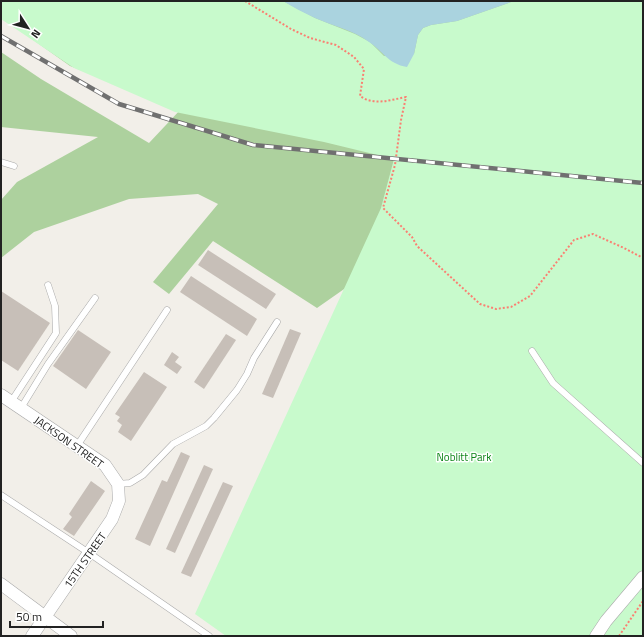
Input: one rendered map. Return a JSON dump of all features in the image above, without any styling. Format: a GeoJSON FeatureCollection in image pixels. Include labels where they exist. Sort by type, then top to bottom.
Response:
{"type":"FeatureCollection","features":[{"type":"Feature","properties":{"kind":"street","name":"JACKSON STREET"},"geometry":{"type":"LineString","coordinates":[[1,395],[105,465],[118,484]]}},
{"type":"Feature","properties":{"kind":"street","name":"15TH STREET"},"geometry":{"type":"LineString","coordinates":[[32,636],[112,519],[119,501],[118,484]]}},
{"type":"Feature","properties":{"kind":"street"},"geometry":{"type":"LineString","coordinates":[[596,636],[606,620],[643,577]]}},
{"type":"Feature","properties":{"kind":"street"},"geometry":{"type":"LineString","coordinates":[[1,584],[71,636]]}},
{"type":"Feature","properties":{"kind":"lane"},"geometry":{"type":"LineString","coordinates":[[1,162],[14,166]]}},
{"type":"Feature","properties":{"kind":"lane"},"geometry":{"type":"LineString","coordinates":[[16,405],[56,333],[55,306],[48,285]]}},
{"type":"Feature","properties":{"kind":"lane"},"geometry":{"type":"LineString","coordinates":[[16,405],[48,364],[95,298]]}},
{"type":"Feature","properties":{"kind":"lane"},"geometry":{"type":"LineString","coordinates":[[77,446],[167,310]]}},
{"type":"Feature","properties":{"kind":"lane"},"geometry":{"type":"LineString","coordinates":[[118,484],[130,483],[143,475],[173,444],[206,426],[214,418],[237,390],[254,358],[277,322]]}},
{"type":"Feature","properties":{"kind":"lane"},"geometry":{"type":"LineString","coordinates":[[532,351],[553,383],[643,462]]}},
{"type":"Feature","properties":{"kind":"lane"},"geometry":{"type":"LineString","coordinates":[[1,495],[89,553],[209,636]]}},
{"type":"Feature","properties":{"kind":"path"},"geometry":{"type":"LineString","coordinates":[[245,1],[291,29],[310,38],[336,45],[354,57],[364,69],[360,96],[367,101],[377,102],[406,97],[401,120],[395,165],[384,208],[412,237],[417,246],[480,304],[496,309],[510,307],[530,296],[574,240],[593,234],[643,258]]}},
{"type":"Feature","properties":{"kind":"path"},"geometry":{"type":"LineString","coordinates":[[619,636],[643,601]]}},
{"type":"Feature","properties":{"kind":"green space"},"geometry":{"type":"Polygon","coordinates":[[[1,1],[643,1],[643,486],[377,266],[317,308],[213,241],[169,294],[153,282],[218,204],[198,194],[129,199],[34,232],[1,258],[1,200],[17,182],[98,137],[1,127],[1,52],[41,79],[149,143],[181,109],[70,66],[1,17],[1,1]]]}},
{"type":"Feature","properties":{"kind":"green space","name":"Noblitt Park"},"geometry":{"type":"Polygon","coordinates":[[[1,1],[283,1],[315,18],[355,34],[370,42],[384,56],[414,54],[418,35],[423,28],[431,25],[457,21],[514,1],[643,1],[643,636],[226,636],[195,614],[381,208],[394,159],[324,142],[175,112],[74,68],[1,19],[1,1]]]}},
{"type":"Feature","properties":{"kind":"water"},"geometry":{"type":"Polygon","coordinates":[[[283,1],[514,1],[457,21],[431,25],[423,28],[418,35],[414,54],[407,67],[390,60],[374,46],[356,34],[315,18],[283,1]]]}},
{"type":"Feature","properties":{"kind":"building"},"geometry":{"type":"Polygon","coordinates":[[[208,250],[276,294],[266,309],[198,265],[208,250]]]}},
{"type":"Feature","properties":{"kind":"building"},"geometry":{"type":"Polygon","coordinates":[[[191,276],[257,319],[247,336],[180,292],[191,276]]]}},
{"type":"Feature","properties":{"kind":"building"},"geometry":{"type":"Polygon","coordinates":[[[1,291],[50,323],[18,371],[1,360],[1,291]]]}},
{"type":"Feature","properties":{"kind":"building"},"geometry":{"type":"Polygon","coordinates":[[[290,329],[301,333],[273,398],[262,394],[290,329]]]}},
{"type":"Feature","properties":{"kind":"building"},"geometry":{"type":"Polygon","coordinates":[[[78,330],[111,352],[86,389],[53,366],[78,330]]]}},
{"type":"Feature","properties":{"kind":"building"},"geometry":{"type":"Polygon","coordinates":[[[226,334],[236,340],[204,389],[194,382],[226,334]]]}},
{"type":"Feature","properties":{"kind":"building"},"geometry":{"type":"Polygon","coordinates":[[[172,352],[179,357],[175,362],[182,367],[177,374],[164,365],[172,352]]]}},
{"type":"Feature","properties":{"kind":"building"},"geometry":{"type":"Polygon","coordinates":[[[144,372],[167,387],[131,441],[118,432],[122,425],[117,421],[120,417],[115,414],[144,372]]]}},
{"type":"Feature","properties":{"kind":"building"},"geometry":{"type":"Polygon","coordinates":[[[181,452],[190,456],[150,546],[135,539],[162,480],[167,482],[181,452]]]}},
{"type":"Feature","properties":{"kind":"building"},"geometry":{"type":"Polygon","coordinates":[[[204,465],[213,469],[175,553],[166,549],[204,465]]]}},
{"type":"Feature","properties":{"kind":"building"},"geometry":{"type":"Polygon","coordinates":[[[91,481],[105,491],[74,536],[63,529],[72,517],[69,514],[91,481]]]}},
{"type":"Feature","properties":{"kind":"building"},"geometry":{"type":"Polygon","coordinates":[[[223,482],[233,486],[191,577],[181,573],[223,482]]]}},
{"type":"Feature","properties":{"kind":"railway"},"geometry":{"type":"LineString","coordinates":[[1,36],[119,104],[253,145],[643,183]]}}]}
